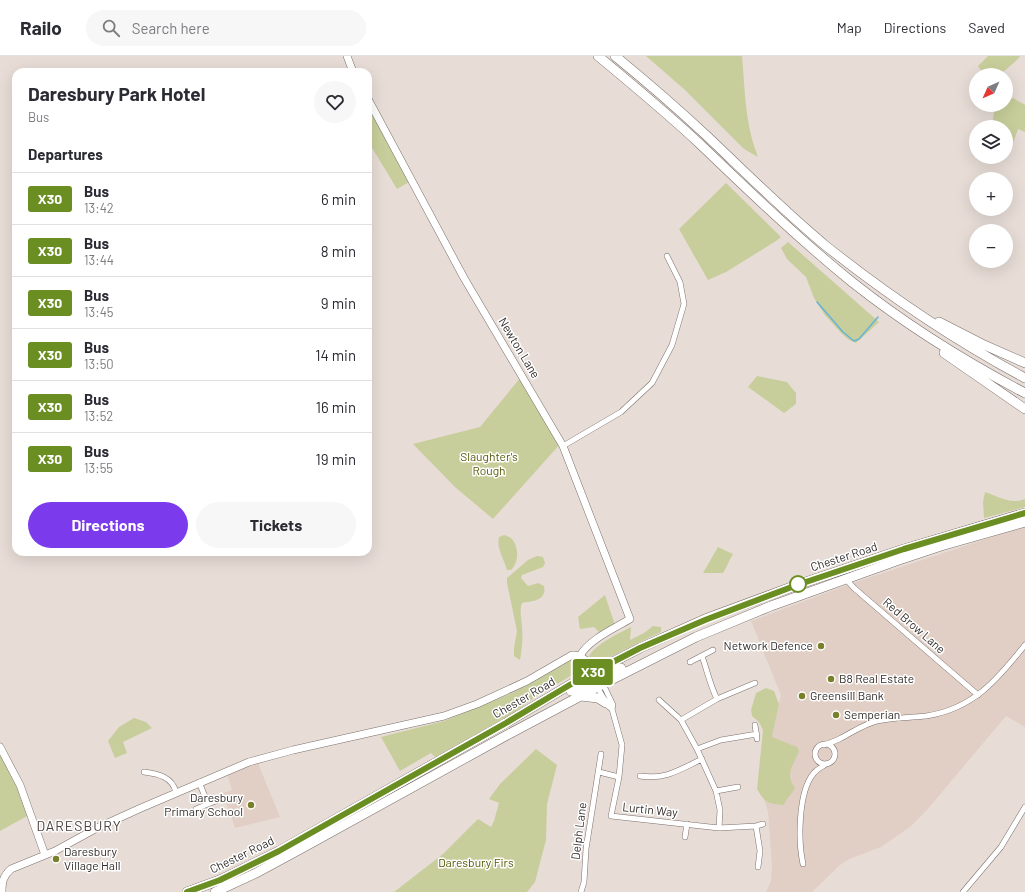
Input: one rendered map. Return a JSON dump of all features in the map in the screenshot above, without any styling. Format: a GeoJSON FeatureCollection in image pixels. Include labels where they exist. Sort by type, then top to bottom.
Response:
{"type":"FeatureCollection","features":[{"type":"Feature","properties":{"kind":"highway"},"geometry":{"type":"LineString","coordinates":[[598,56],[688,133],[767,209],[876,300],[948,350],[1025,393]]}},
{"type":"Feature","properties":{"kind":"highway"},"geometry":{"type":"LineString","coordinates":[[615,56],[695,125],[807,229],[859,272],[957,340],[1025,378]]}},
{"type":"Feature","properties":{"kind":"highway"},"geometry":{"type":"LineString","coordinates":[[884,290],[967,337],[1025,363]]}},
{"type":"Feature","properties":{"kind":"highway"},"geometry":{"type":"LineString","coordinates":[[876,300],[913,333],[1025,409]]}},
{"type":"Feature","properties":{"kind":"highway","name":"Chester Road"},"geometry":{"type":"LineString","coordinates":[[215,892],[256,873],[579,696],[596,679],[640,648],[754,600],[904,549],[1025,513]]}},
{"type":"Feature","properties":{"kind":"highway","name":"Chester Road"},"geometry":{"type":"LineString","coordinates":[[187,892],[220,880],[279,851],[520,714],[596,679],[672,649],[736,620],[846,579],[941,546],[1025,522]]}},
{"type":"Feature","properties":{"kind":"highway"},"geometry":{"type":"LineString","coordinates":[[579,696],[592,696],[598,698],[609,706]]}},
{"type":"Feature","properties":{"kind":"street"},"geometry":{"type":"LineString","coordinates":[[347,56],[352,68]]}},
{"type":"Feature","properties":{"kind":"street","name":"Newton Lane"},"geometry":{"type":"LineString","coordinates":[[372,106],[464,278],[563,446],[630,619],[591,643],[585,649],[582,658]]}},
{"type":"Feature","properties":{"kind":"street"},"geometry":{"type":"LineString","coordinates":[[563,446],[621,412],[652,383],[672,345],[684,304],[680,282],[667,256]]}},
{"type":"Feature","properties":{"kind":"street","name":"Red Brow Lane"},"geometry":{"type":"LineString","coordinates":[[842,570],[846,579],[854,588],[978,695]]}},
{"type":"Feature","properties":{"kind":"street"},"geometry":{"type":"LineString","coordinates":[[804,864],[800,843],[802,801],[808,783],[814,772],[817,748],[840,739],[859,728],[876,721],[938,714],[957,706],[978,695],[996,680],[1025,645]]}},
{"type":"Feature","properties":{"kind":"street"},"geometry":{"type":"LineString","coordinates":[[690,662],[713,650]]}},
{"type":"Feature","properties":{"kind":"street","name":"Chester Road"},"geometry":{"type":"LineString","coordinates":[[2,892],[2,882],[6,873],[12,869],[45,855],[97,828],[199,782],[266,756],[444,716],[477,704],[527,681],[571,656],[576,655],[582,658]]}},
{"type":"Feature","properties":{"kind":"street"},"geometry":{"type":"LineString","coordinates":[[702,656],[709,675],[711,687],[717,699]]}},
{"type":"Feature","properties":{"kind":"street"},"geometry":{"type":"LineString","coordinates":[[582,658],[613,704],[609,706]]}},
{"type":"Feature","properties":{"kind":"street"},"geometry":{"type":"LineString","coordinates":[[596,679],[609,706],[622,745],[619,777],[599,772]]}},
{"type":"Feature","properties":{"kind":"street"},"geometry":{"type":"LineString","coordinates":[[681,720],[717,699],[755,683]]}},
{"type":"Feature","properties":{"kind":"street"},"geometry":{"type":"LineString","coordinates":[[659,700],[681,720],[702,759],[716,791],[720,810],[719,828]]}},
{"type":"Feature","properties":{"kind":"street"},"geometry":{"type":"LineString","coordinates":[[697,749],[721,740],[757,737],[755,726]]}},
{"type":"Feature","properties":{"kind":"street"},"geometry":{"type":"LineString","coordinates":[[814,772],[833,759],[840,739]]}},
{"type":"Feature","properties":{"kind":"street"},"geometry":{"type":"LineString","coordinates":[[824,745],[830,746],[834,753]]}},
{"type":"Feature","properties":{"kind":"street"},"geometry":{"type":"LineString","coordinates":[[0,747],[20,785],[45,855]]}},
{"type":"Feature","properties":{"kind":"street","name":"Delph Lane"},"geometry":{"type":"LineString","coordinates":[[581,892],[584,882],[586,849],[601,754]]}},
{"type":"Feature","properties":{"kind":"street"},"geometry":{"type":"LineString","coordinates":[[815,756],[818,762],[826,764]]}},
{"type":"Feature","properties":{"kind":"street"},"geometry":{"type":"LineString","coordinates":[[640,776],[657,778],[702,759]]}},
{"type":"Feature","properties":{"kind":"street"},"geometry":{"type":"LineString","coordinates":[[144,772],[163,775],[172,784],[176,792]]}},
{"type":"Feature","properties":{"kind":"street","name":"Lurtin Way"},"geometry":{"type":"LineString","coordinates":[[619,777],[612,816],[719,828],[756,826],[763,824]]}},
{"type":"Feature","properties":{"kind":"street"},"geometry":{"type":"LineString","coordinates":[[199,782],[208,804]]}},
{"type":"Feature","properties":{"kind":"street"},"geometry":{"type":"LineString","coordinates":[[716,791],[738,787]]}},
{"type":"Feature","properties":{"kind":"street"},"geometry":{"type":"LineString","coordinates":[[196,809],[216,802]]}},
{"type":"Feature","properties":{"kind":"street"},"geometry":{"type":"LineString","coordinates":[[963,892],[1001,847],[1025,807]]}},
{"type":"Feature","properties":{"kind":"street","name":"Lurtin Way"},"geometry":{"type":"LineString","coordinates":[[685,837],[687,824]]}},
{"type":"Feature","properties":{"kind":"street"},"geometry":{"type":"LineString","coordinates":[[756,826],[760,851],[758,867]]}},
{"type":"Feature","properties":{"kind":"shaded area"},"geometry":{"type":"Polygon","coordinates":[[[1025,526],[1025,727],[1006,716],[927,810],[910,827],[881,847],[849,859],[840,865],[812,892],[766,892],[771,881],[772,867],[768,811],[761,791],[763,765],[772,737],[781,695],[751,621],[850,584],[1025,526]]]}},
{"type":"Feature","properties":{"kind":"shaded area","name":"Daresbury Primary School"},"geometry":{"type":"Polygon","coordinates":[[[257,761],[280,817],[235,828],[223,793],[232,790],[227,773],[257,761]]]}},
{"type":"Feature","properties":{"kind":"green space"},"geometry":{"type":"Polygon","coordinates":[[[646,56],[742,56],[748,120],[750,132],[758,157],[744,149],[685,90],[646,56]]]}},
{"type":"Feature","properties":{"kind":"green space"},"geometry":{"type":"Polygon","coordinates":[[[988,56],[1020,56],[1008,68],[980,68],[978,66],[988,56]]]}},
{"type":"Feature","properties":{"kind":"green space"},"geometry":{"type":"Polygon","coordinates":[[[1013,98],[1025,105],[1025,132],[1018,129],[1013,143],[1013,120],[993,120],[994,112],[1013,112],[1013,98]]]}},
{"type":"Feature","properties":{"kind":"green space"},"geometry":{"type":"Polygon","coordinates":[[[372,112],[409,182],[397,189],[372,148],[372,112]]]}},
{"type":"Feature","properties":{"kind":"green space"},"geometry":{"type":"Polygon","coordinates":[[[726,183],[781,237],[726,272],[708,280],[679,229],[726,183]]]}},
{"type":"Feature","properties":{"kind":"green space"},"geometry":{"type":"Polygon","coordinates":[[[788,242],[879,322],[856,343],[849,340],[841,333],[824,314],[814,298],[806,277],[787,259],[781,248],[788,242]]]}},
{"type":"Feature","properties":{"kind":"green space"},"geometry":{"type":"Polygon","coordinates":[[[757,376],[787,382],[796,393],[796,404],[784,413],[748,387],[757,376]]]}},
{"type":"Feature","properties":{"kind":"green space","name":"Slaughter's Rough"},"geometry":{"type":"Polygon","coordinates":[[[521,377],[561,443],[493,519],[455,487],[413,444],[480,427],[521,377]]]}},
{"type":"Feature","properties":{"kind":"green space"},"geometry":{"type":"Polygon","coordinates":[[[985,492],[1014,501],[1025,499],[1025,507],[984,518],[983,502],[985,492]]]}},
{"type":"Feature","properties":{"kind":"green space"},"geometry":{"type":"Polygon","coordinates":[[[504,535],[512,539],[517,550],[516,563],[511,570],[507,570],[498,541],[499,537],[504,535]]]}},
{"type":"Feature","properties":{"kind":"green space"},"geometry":{"type":"Polygon","coordinates":[[[718,547],[733,554],[723,573],[703,573],[718,547]]]}},
{"type":"Feature","properties":{"kind":"green space"},"geometry":{"type":"Polygon","coordinates":[[[537,556],[543,557],[545,563],[543,567],[522,575],[521,578],[528,586],[538,583],[544,586],[544,591],[543,595],[538,599],[522,603],[522,648],[520,660],[514,656],[517,631],[507,578],[528,560],[537,556]]]}},
{"type":"Feature","properties":{"kind":"green space"},"geometry":{"type":"Polygon","coordinates":[[[605,595],[615,625],[600,633],[594,627],[580,629],[578,617],[605,595]]]}},
{"type":"Feature","properties":{"kind":"green space"},"geometry":{"type":"Polygon","coordinates":[[[653,626],[661,627],[661,632],[606,659],[597,660],[592,663],[588,657],[602,643],[631,627],[630,640],[644,633],[653,626]]]}},
{"type":"Feature","properties":{"kind":"green space"},"geometry":{"type":"Polygon","coordinates":[[[576,658],[581,665],[577,672],[534,698],[512,714],[435,757],[431,753],[400,771],[381,737],[444,721],[514,692],[576,658]]]}},
{"type":"Feature","properties":{"kind":"green space"},"geometry":{"type":"Polygon","coordinates":[[[766,688],[774,691],[779,704],[772,737],[797,747],[799,751],[790,773],[790,778],[795,788],[784,805],[768,802],[762,797],[757,789],[763,730],[759,722],[752,716],[751,710],[756,693],[766,688]]]}},
{"type":"Feature","properties":{"kind":"green space"},"geometry":{"type":"Polygon","coordinates":[[[134,718],[146,722],[152,728],[123,742],[127,753],[115,758],[108,741],[119,727],[134,718]]]}},
{"type":"Feature","properties":{"kind":"green space","name":"Daresbury Firs"},"geometry":{"type":"Polygon","coordinates":[[[536,749],[557,765],[547,804],[546,840],[535,882],[527,892],[394,892],[443,854],[478,819],[491,827],[499,803],[489,799],[500,784],[536,749]]]}},
{"type":"Feature","properties":{"kind":"green space"},"geometry":{"type":"Polygon","coordinates":[[[0,752],[10,767],[29,815],[0,831],[0,752]]]}},
{"type":"Feature","properties":{"kind":"waterway"},"geometry":{"type":"LineString","coordinates":[[817,302],[843,332],[854,341],[859,339],[878,317]]}},
{"type":"Feature","properties":{"kind":"bus line","name":"X30"},"geometry":{"type":"LineString","coordinates":[[187,892],[220,880],[279,851],[506,723],[578,680],[640,648],[754,600],[904,549],[1025,513]]}},
{"type":"Feature","properties":{"kind":"place","name":"Network Defence"},"geometry":{"type":"Point","coordinates":[821,646]}},
{"type":"Feature","properties":{"kind":"place","name":"B8 Real Estate"},"geometry":{"type":"Point","coordinates":[831,679]}},
{"type":"Feature","properties":{"kind":"place","name":"Greensill Bank"},"geometry":{"type":"Point","coordinates":[802,696]}},
{"type":"Feature","properties":{"kind":"place","name":"Semperian"},"geometry":{"type":"Point","coordinates":[836,715]}},
{"type":"Feature","properties":{"kind":"place","name":"Daresbury Primary School"},"geometry":{"type":"Point","coordinates":[251,805]}},
{"type":"Feature","properties":{"kind":"place","name":"Daresbury Village Hall"},"geometry":{"type":"Point","coordinates":[56,859]}},
{"type":"Feature","properties":{"kind":"district","name":"DARESBURY"},"geometry":{"type":"Point","coordinates":[79,826]}}]}
